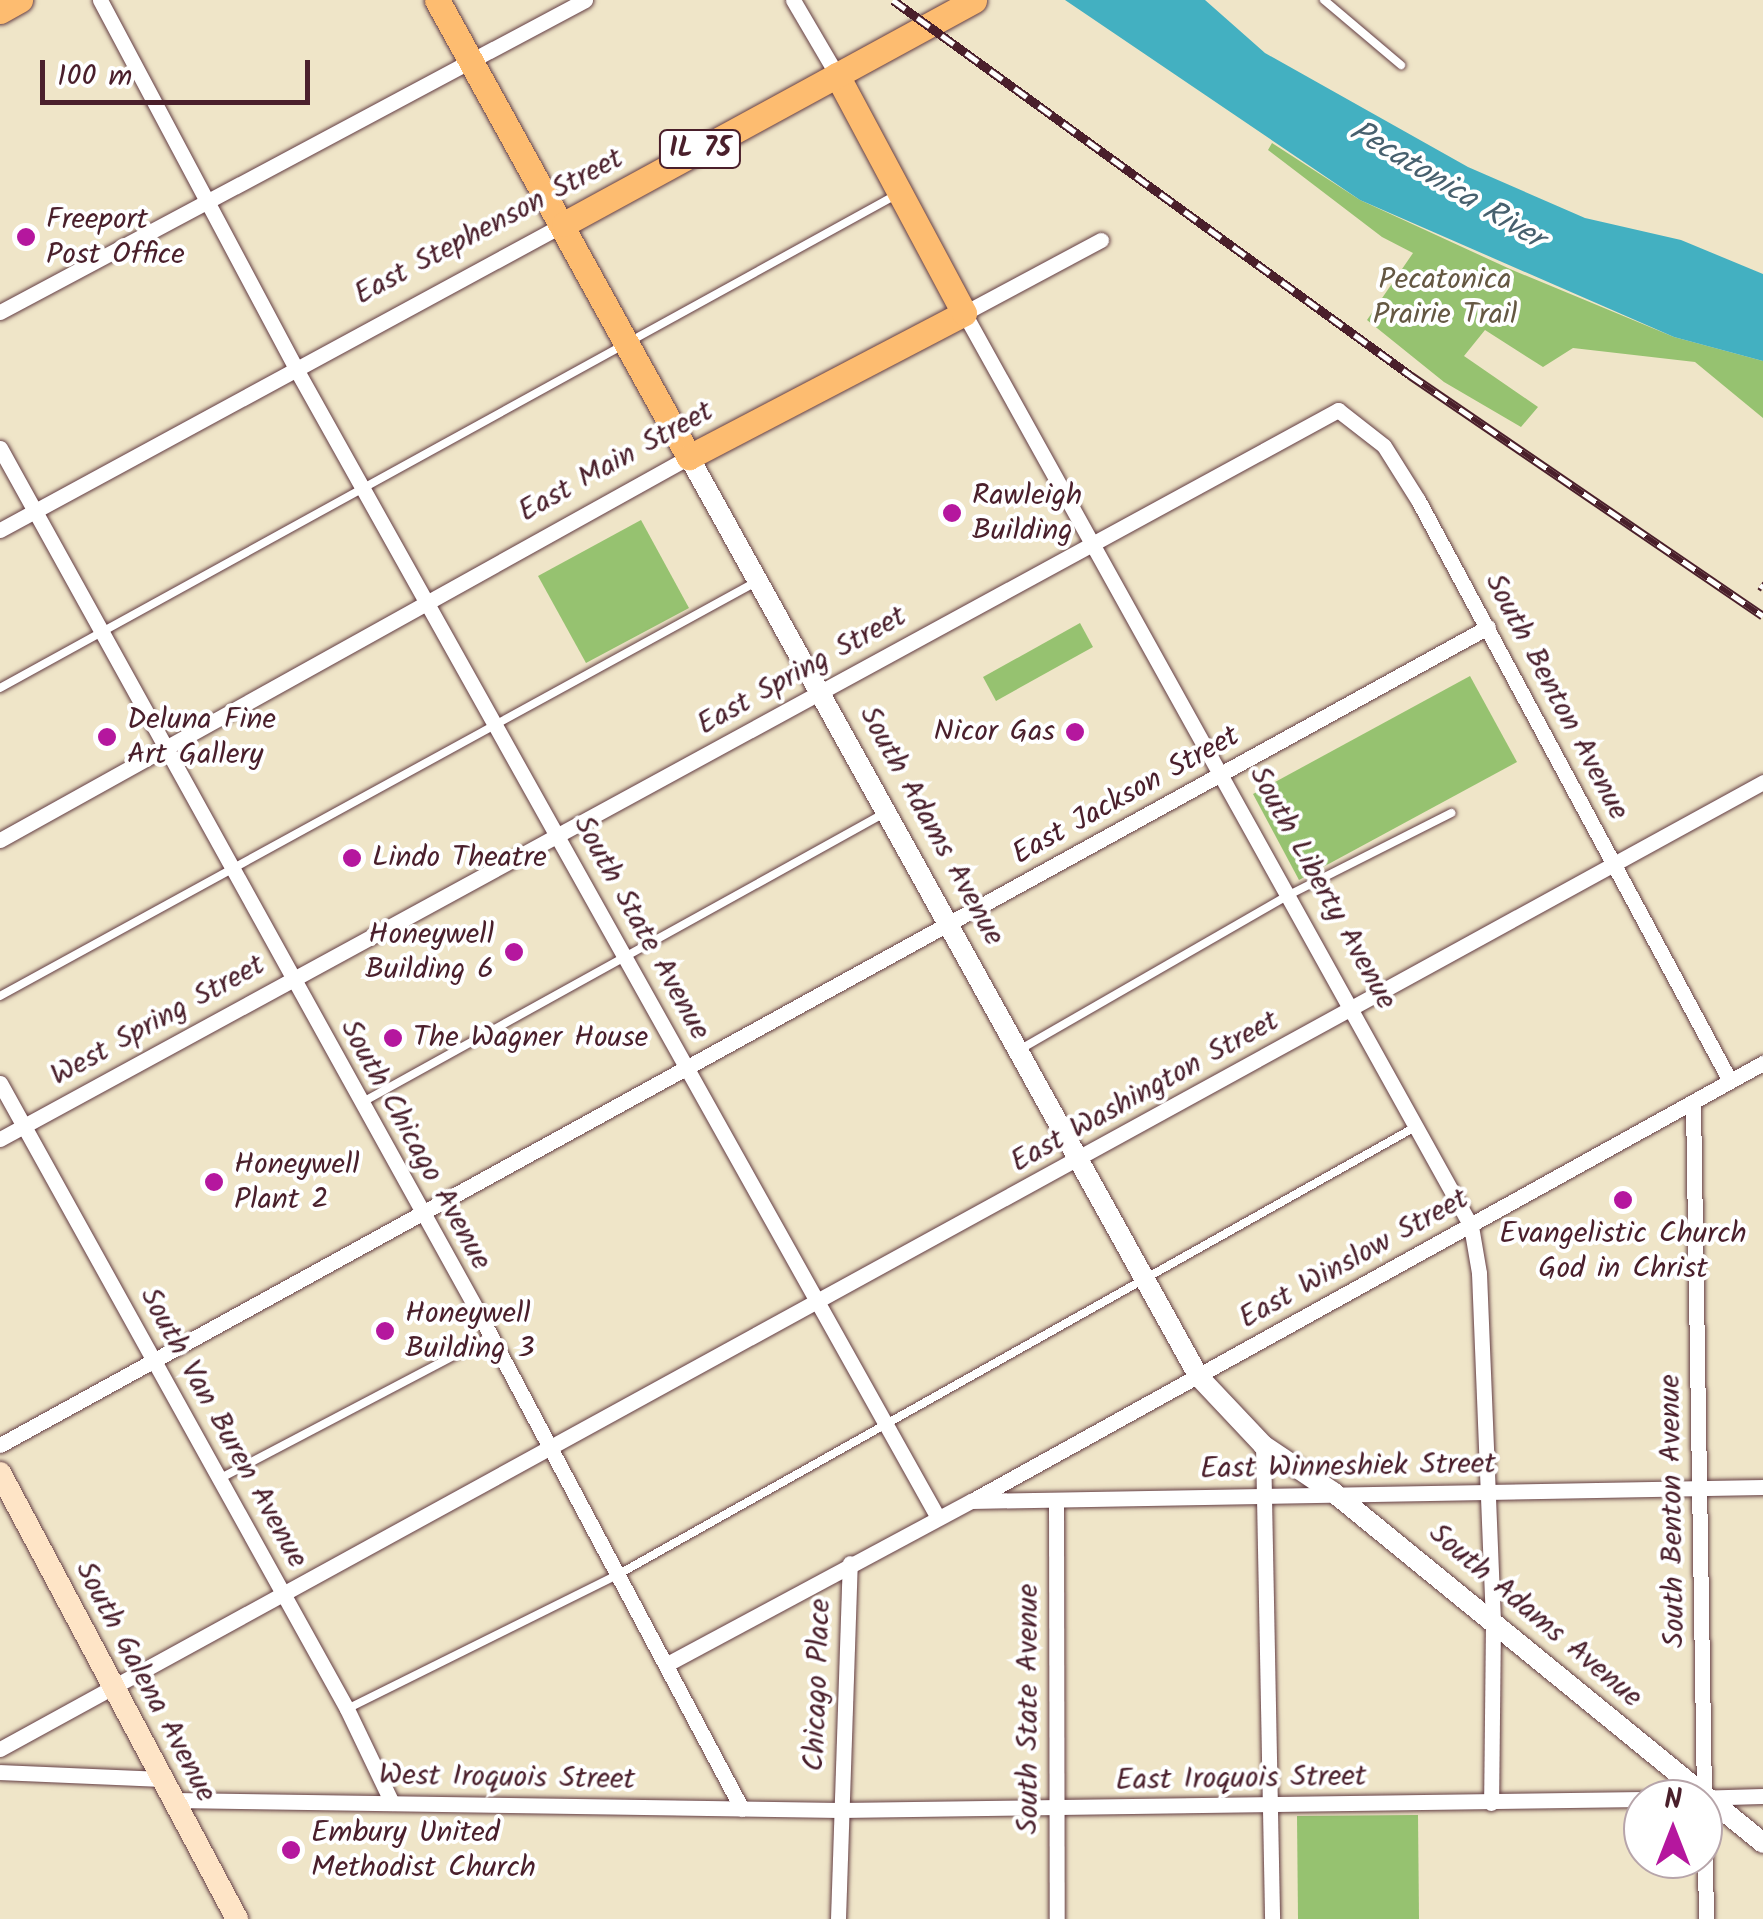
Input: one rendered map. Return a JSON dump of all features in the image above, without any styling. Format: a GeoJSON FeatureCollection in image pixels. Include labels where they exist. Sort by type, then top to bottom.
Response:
{"type":"FeatureCollection","features":[{"type":"Feature","properties":{"kind":"main road"},"geometry":{"type":"LineString","coordinates":[[0,11],[20,0]]}},
{"type":"Feature","properties":{"kind":"main road","name":"South Adams Avenue"},"geometry":{"type":"LineString","coordinates":[[437,0],[564,224],[689,457]]}},
{"type":"Feature","properties":{"kind":"main road","name":"East Stephenson Street"},"geometry":{"type":"LineString","coordinates":[[564,224],[974,0]]}},
{"type":"Feature","properties":{"kind":"main road","name":"South Liberty Avenue"},"geometry":{"type":"LineString","coordinates":[[837,75],[964,313]]}},
{"type":"Feature","properties":{"kind":"main road","name":"East Main Street"},"geometry":{"type":"LineString","coordinates":[[689,457],[964,313]]}},
{"type":"Feature","properties":{"kind":"main road","name":"South Galena Avenue"},"geometry":{"type":"LineString","coordinates":[[0,1473],[237,1919]]}},
{"type":"Feature","properties":{"kind":"street","name":"South State Avenue"},"geometry":{"type":"LineString","coordinates":[[100,0],[210,200],[296,369],[936,1514]]}},
{"type":"Feature","properties":{"kind":"street"},"geometry":{"type":"LineString","coordinates":[[0,312],[584,0]]}},
{"type":"Feature","properties":{"kind":"street"},"geometry":{"type":"LineString","coordinates":[[792,0],[837,75]]}},
{"type":"Feature","properties":{"kind":"street","name":"East Stephenson Street"},"geometry":{"type":"LineString","coordinates":[[0,530],[564,224]]}},
{"type":"Feature","properties":{"kind":"street","name":"East Main Street"},"geometry":{"type":"LineString","coordinates":[[964,313],[1101,240]]}},
{"type":"Feature","properties":{"kind":"street","name":"South Liberty Avenue"},"geometry":{"type":"LineString","coordinates":[[964,313],[1472,1226],[1479,1274],[1493,1622],[1491,1803]]}},
{"type":"Feature","properties":{"kind":"street","name":"East Spring Street"},"geometry":{"type":"LineString","coordinates":[[291,980],[1338,410]]}},
{"type":"Feature","properties":{"kind":"street","name":"South Benton Avenue"},"geometry":{"type":"LineString","coordinates":[[1338,410],[1384,446],[1488,627],[1730,1081]]}},
{"type":"Feature","properties":{"kind":"street","name":"South Chicago Avenue"},"geometry":{"type":"LineString","coordinates":[[0,448],[551,1447],[742,1809]]}},
{"type":"Feature","properties":{"kind":"street","name":"East Main Street"},"geometry":{"type":"LineString","coordinates":[[0,840],[429,605],[689,457]]}},
{"type":"Feature","properties":{"kind":"street","name":"South Adams Avenue"},"geometry":{"type":"LineString","coordinates":[[689,457],[1199,1376],[1262,1444],[1332,1492],[1680,1779]]}},
{"type":"Feature","properties":{"kind":"street","name":"East Jackson Street"},"geometry":{"type":"LineString","coordinates":[[0,1445],[421,1210],[950,925],[1488,627]]}},
{"type":"Feature","properties":{"kind":"street","name":"East Washington Street"},"geometry":{"type":"LineString","coordinates":[[0,1748],[1080,1160],[1763,782]]}},
{"type":"Feature","properties":{"kind":"street","name":"West Spring Street"},"geometry":{"type":"LineString","coordinates":[[0,1140],[291,980]]}},
{"type":"Feature","properties":{"kind":"street","name":"East Winslow Street"},"geometry":{"type":"LineString","coordinates":[[971,1500],[1763,1062]]}},
{"type":"Feature","properties":{"kind":"street","name":"South Van Buren Avenue"},"geometry":{"type":"LineString","coordinates":[[0,1083],[347,1709],[392,1803]]}},
{"type":"Feature","properties":{"kind":"street","name":"South Benton Avenue"},"geometry":{"type":"LineString","coordinates":[[1693,1103],[1702,1489],[1703,1779]]}},
{"type":"Feature","properties":{"kind":"street"},"geometry":{"type":"LineString","coordinates":[[1262,1444],[1272,1919]]}},
{"type":"Feature","properties":{"kind":"street","name":"East Winneshiek Street"},"geometry":{"type":"LineString","coordinates":[[936,1514],[971,1500],[1763,1487]]}},
{"type":"Feature","properties":{"kind":"street","name":"South State Avenue"},"geometry":{"type":"LineString","coordinates":[[1056,1500],[1057,1919]]}},
{"type":"Feature","properties":{"kind":"street"},"geometry":{"type":"LineString","coordinates":[[667,1664],[936,1514]]}},
{"type":"Feature","properties":{"kind":"street","name":"Chicago Place"},"geometry":{"type":"LineString","coordinates":[[840,1810],[850,1563]]}},
{"type":"Feature","properties":{"kind":"street","name":"West Iroquois Street"},"geometry":{"type":"LineString","coordinates":[[0,1772],[167,1789],[392,1803],[840,1810]]}},
{"type":"Feature","properties":{"kind":"street"},"geometry":{"type":"LineString","coordinates":[[1723,1797],[1763,1796]]}},
{"type":"Feature","properties":{"kind":"street","name":"East Iroquois Street"},"geometry":{"type":"LineString","coordinates":[[840,1810],[1623,1800]]}},
{"type":"Feature","properties":{"kind":"street"},"geometry":{"type":"LineString","coordinates":[[838,1919],[840,1810]]}},
{"type":"Feature","properties":{"kind":"street","name":"South Adams Avenue"},"geometry":{"type":"LineString","coordinates":[[1723,1813],[1763,1843]]}},
{"type":"Feature","properties":{"kind":"street","name":"South Benton Avenue"},"geometry":{"type":"LineString","coordinates":[[1705,1879],[1706,1919]]}},
{"type":"Feature","properties":{"kind":"lane"},"geometry":{"type":"LineString","coordinates":[[1324,0],[1401,66]]}},
{"type":"Feature","properties":{"kind":"lane"},"geometry":{"type":"LineString","coordinates":[[0,688],[631,346],[900,193]]}},
{"type":"Feature","properties":{"kind":"lane"},"geometry":{"type":"LineString","coordinates":[[0,996],[230,866],[758,580]]}},
{"type":"Feature","properties":{"kind":"lane"},"geometry":{"type":"LineString","coordinates":[[360,1103],[886,812]]}},
{"type":"Feature","properties":{"kind":"lane"},"geometry":{"type":"LineString","coordinates":[[1019,1050],[1289,895],[1451,813]]}},
{"type":"Feature","properties":{"kind":"lane"},"geometry":{"type":"LineString","coordinates":[[347,1709],[619,1574],[1417,1126]]}},
{"type":"Feature","properties":{"kind":"lane"},"geometry":{"type":"LineString","coordinates":[[219,1479],[490,1336]]}},
{"type":"Feature","properties":{"kind":"green space","name":"Pecatonica Prairie Trail"},"geometry":{"type":"Polygon","coordinates":[[[1272,143],[1360,200],[1510,269],[1674,337],[1763,361],[1763,418],[1695,362],[1573,348],[1543,367],[1485,330],[1464,356],[1538,407],[1521,427],[1444,382],[1367,320],[1413,253],[1382,237],[1268,150],[1272,143]]]}},
{"type":"Feature","properties":{"kind":"green space"},"geometry":{"type":"Polygon","coordinates":[[[641,520],[689,608],[586,663],[538,576],[641,520]]]}},
{"type":"Feature","properties":{"kind":"green space"},"geometry":{"type":"Polygon","coordinates":[[[1080,623],[1093,647],[996,701],[983,677],[1080,623]]]}},
{"type":"Feature","properties":{"kind":"green space"},"geometry":{"type":"Polygon","coordinates":[[[1470,676],[1517,762],[1299,880],[1253,794],[1470,676]]]}},
{"type":"Feature","properties":{"kind":"green space"},"geometry":{"type":"Polygon","coordinates":[[[1418,1815],[1419,1919],[1298,1919],[1297,1816],[1418,1815]]]}},
{"type":"Feature","properties":{"kind":"water","name":"Pecatonica River"},"geometry":{"type":"Polygon","coordinates":[[[1065,0],[1205,0],[1265,53],[1468,167],[1585,218],[1681,240],[1763,274],[1763,361],[1674,337],[1360,200],[1065,0]]]}},
{"type":"Feature","properties":{"kind":"railway"},"geometry":{"type":"LineString","coordinates":[[893,0],[1410,375],[1763,616]]}},
{"type":"Feature","properties":{"kind":"place","name":"Freeport Post Office"},"geometry":{"type":"Point","coordinates":[26,237]}},
{"type":"Feature","properties":{"kind":"place","name":"Rawleigh Building"},"geometry":{"type":"Point","coordinates":[952,513]}},
{"type":"Feature","properties":{"kind":"place","name":"Nicor Gas"},"geometry":{"type":"Point","coordinates":[1075,732]}},
{"type":"Feature","properties":{"kind":"place","name":"Deluna Fine Art Gallery"},"geometry":{"type":"Point","coordinates":[107,737]}},
{"type":"Feature","properties":{"kind":"place","name":"Lindo Theatre"},"geometry":{"type":"Point","coordinates":[352,858]}},
{"type":"Feature","properties":{"kind":"place","name":"Honeywell Building 6"},"geometry":{"type":"Point","coordinates":[514,952]}},
{"type":"Feature","properties":{"kind":"place","name":"The Wagner House"},"geometry":{"type":"Point","coordinates":[393,1038]}},
{"type":"Feature","properties":{"kind":"place","name":"Honeywell Plant 2"},"geometry":{"type":"Point","coordinates":[214,1182]}},
{"type":"Feature","properties":{"kind":"place","name":"Evangelistic Church God in Christ"},"geometry":{"type":"Point","coordinates":[1623,1200]}},
{"type":"Feature","properties":{"kind":"place","name":"Honeywell Building 3"},"geometry":{"type":"Point","coordinates":[385,1331]}},
{"type":"Feature","properties":{"kind":"place","name":"Embury United Methodist Church"},"geometry":{"type":"Point","coordinates":[291,1850]}}]}
